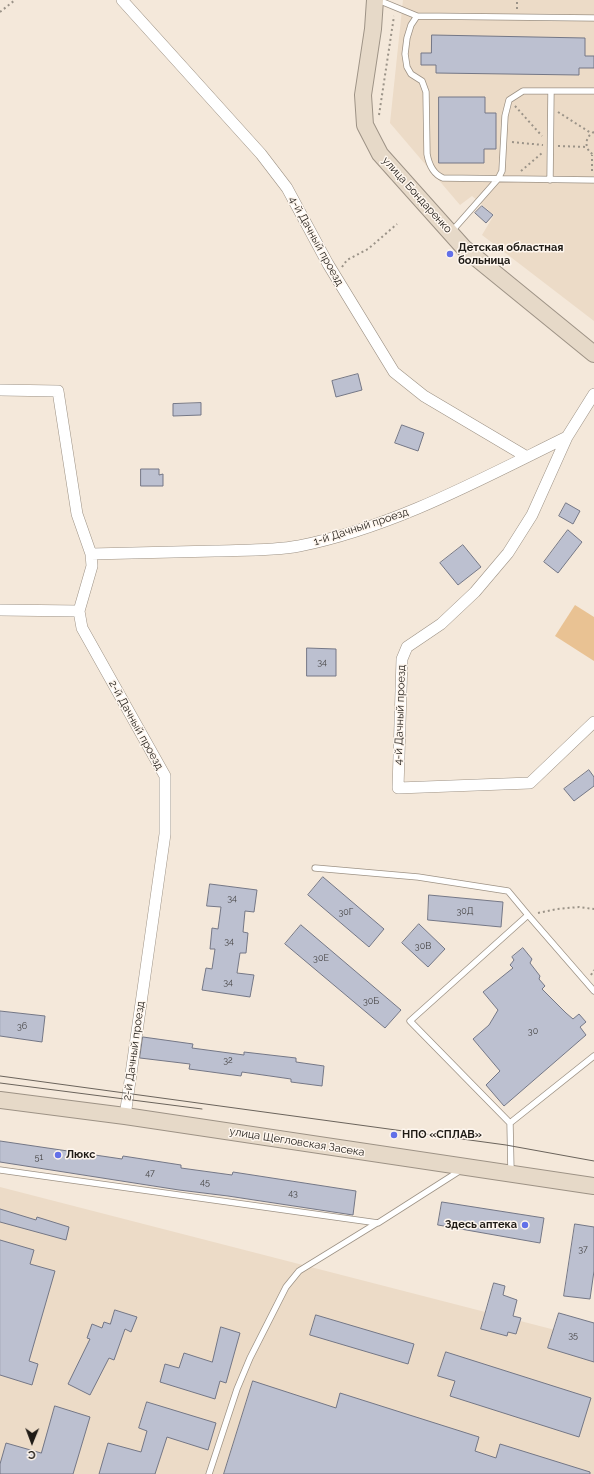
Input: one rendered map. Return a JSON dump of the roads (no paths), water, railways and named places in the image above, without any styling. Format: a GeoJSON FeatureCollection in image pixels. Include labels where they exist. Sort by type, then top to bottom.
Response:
{"type":"FeatureCollection","features":[{"type":"Feature","properties":{"kind":"street","name":"4-й Дачный проезд"},"geometry":{"type":"LineString","coordinates":[[122,0],[266,160],[287,188],[336,277],[394,372],[424,396],[527,457]]}},
{"type":"Feature","properties":{"kind":"street","name":"улица Бондаренко"},"geometry":{"type":"LineString","coordinates":[[376,0],[363,95],[366,125],[380,154],[464,248],[594,354]]}},
{"type":"Feature","properties":{"kind":"street","name":"2-й Дачный проезд"},"geometry":{"type":"LineString","coordinates":[[0,390],[58,391],[77,514],[91,554],[92,566],[79,611],[82,628],[165,776],[164,834],[125,1116]]}},
{"type":"Feature","properties":{"kind":"street","name":"4-й Дачный проезд"},"geometry":{"type":"LineString","coordinates":[[594,394],[567,437],[532,515],[508,553],[475,592],[441,624],[407,646],[402,659],[398,788],[530,783],[594,722]]}},
{"type":"Feature","properties":{"kind":"street","name":"1-й Дачный проезд"},"geometry":{"type":"LineString","coordinates":[[91,554],[268,550],[298,546],[339,536],[398,516],[450,494],[567,437]]}},
{"type":"Feature","properties":{"kind":"street"},"geometry":{"type":"LineString","coordinates":[[0,610],[79,611]]}},
{"type":"Feature","properties":{"kind":"street","name":"улица Щегловская Засека"},"geometry":{"type":"LineString","coordinates":[[0,1100],[125,1116],[594,1186]]}},
{"type":"Feature","properties":{"kind":"lane"},"geometry":{"type":"LineString","coordinates":[[376,0],[418,16],[594,18]]}},
{"type":"Feature","properties":{"kind":"lane"},"geometry":{"type":"LineString","coordinates":[[418,16],[411,25],[407,38],[407,67],[411,74],[422,81],[426,92],[427,154],[429,162],[434,172],[438,176],[443,178],[593,180]]}},
{"type":"Feature","properties":{"kind":"lane"},"geometry":{"type":"LineString","coordinates":[[451,233],[498,179],[502,171],[505,116],[509,100],[523,91],[594,91]]}},
{"type":"Feature","properties":{"kind":"lane"},"geometry":{"type":"LineString","coordinates":[[550,180],[551,91]]}},
{"type":"Feature","properties":{"kind":"lane"},"geometry":{"type":"LineString","coordinates":[[315,868],[418,878],[508,892],[594,991]]}},
{"type":"Feature","properties":{"kind":"lane"},"geometry":{"type":"LineString","coordinates":[[511,1174],[510,1123],[410,1021],[528,915]]}},
{"type":"Feature","properties":{"kind":"lane"},"geometry":{"type":"LineString","coordinates":[[510,1123],[594,1056]]}},
{"type":"Feature","properties":{"kind":"lane"},"geometry":{"type":"LineString","coordinates":[[209,1474],[237,1389],[250,1358],[286,1287],[299,1271],[378,1223],[465,1167]]}},
{"type":"Feature","properties":{"kind":"lane"},"geometry":{"type":"LineString","coordinates":[[0,1170],[378,1223]]}},
{"type":"Feature","properties":{"kind":"tram line"},"geometry":{"type":"LineString","coordinates":[[0,1076],[506,1145],[594,1161]]}},
{"type":"Feature","properties":{"kind":"tram line"},"geometry":{"type":"LineString","coordinates":[[0,1083],[202,1109]]}},
{"type":"Feature","properties":{"kind":"place","name":"Детская областная больница"},"geometry":{"type":"Point","coordinates":[450,254]}},
{"type":"Feature","properties":{"kind":"place","name":"НПО «СПЛАВ»"},"geometry":{"type":"Point","coordinates":[394,1135]}},
{"type":"Feature","properties":{"kind":"place","name":"Люкс"},"geometry":{"type":"Point","coordinates":[58,1155]}},
{"type":"Feature","properties":{"kind":"place","name":"Здесь аптека"},"geometry":{"type":"Point","coordinates":[525,1225]}}]}
